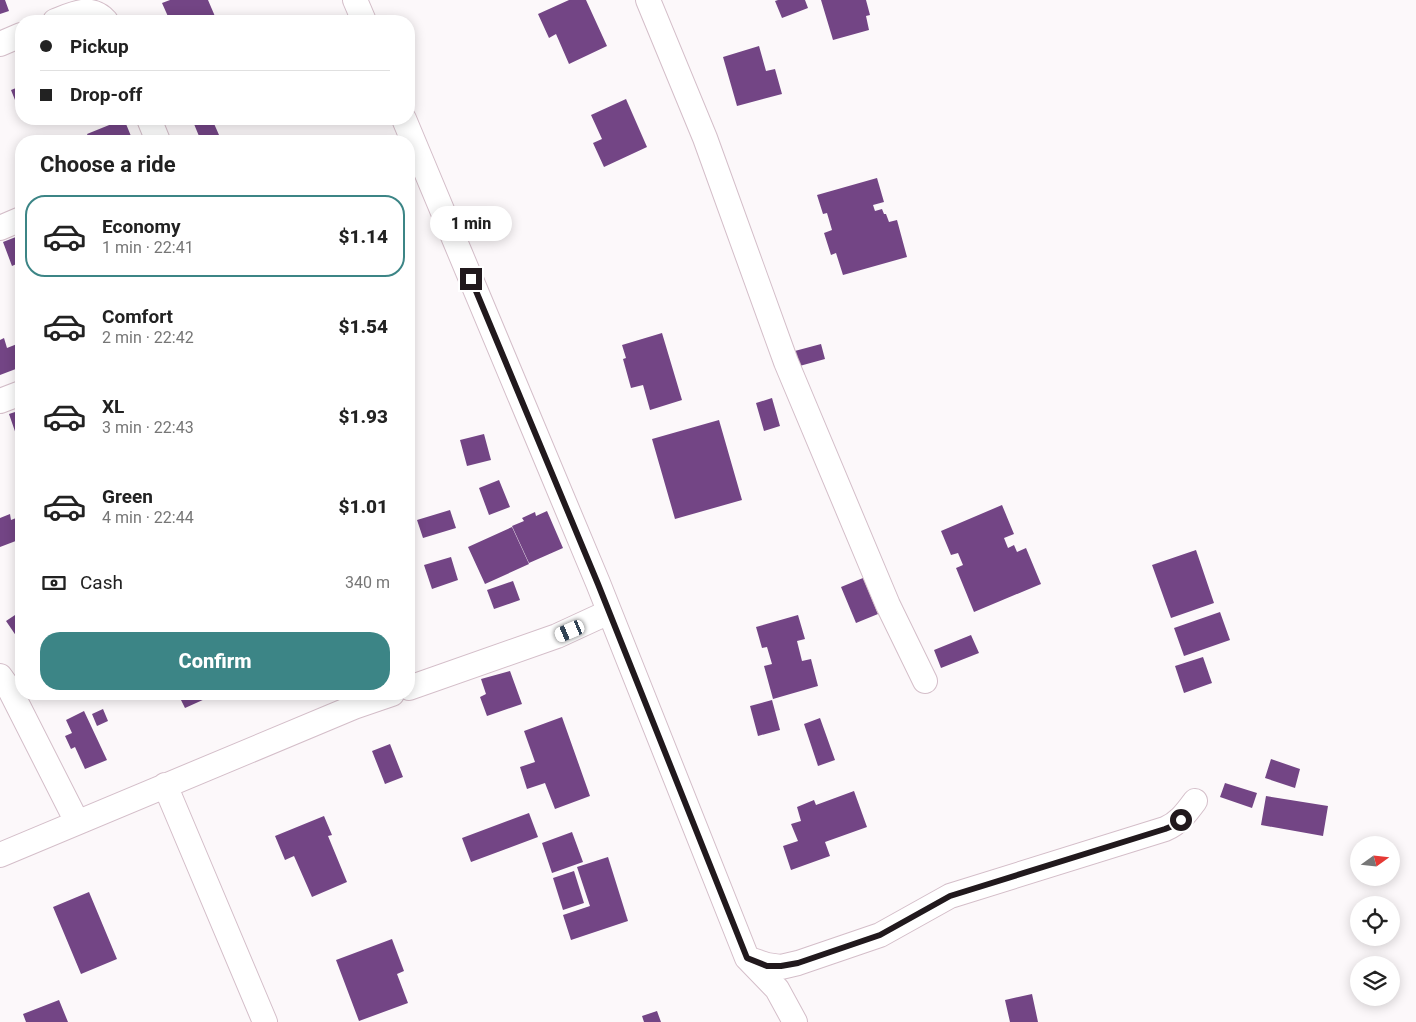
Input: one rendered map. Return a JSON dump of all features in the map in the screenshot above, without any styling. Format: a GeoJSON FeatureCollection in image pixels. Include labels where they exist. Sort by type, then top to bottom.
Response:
{"type":"FeatureCollection","features":[{"type":"Feature","properties":{"kind":"street"},"geometry":{"type":"LineString","coordinates":[[355,0],[361,15]]}},
{"type":"Feature","properties":{"kind":"street"},"geometry":{"type":"LineString","coordinates":[[648,0],[705,138],[786,362],[888,605],[926,682]]}},
{"type":"Feature","properties":{"kind":"street"},"geometry":{"type":"LineString","coordinates":[[71,15],[88,11],[101,15]]}},
{"type":"Feature","properties":{"kind":"street"},"geometry":{"type":"LineString","coordinates":[[0,44],[15,38]]}},
{"type":"Feature","properties":{"kind":"street"},"geometry":{"type":"LineString","coordinates":[[415,145],[609,612],[747,958],[777,989],[795,1022]]}},
{"type":"Feature","properties":{"kind":"street"},"geometry":{"type":"LineString","coordinates":[[0,228],[15,222]]}},
{"type":"Feature","properties":{"kind":"street"},"geometry":{"type":"LineString","coordinates":[[0,401],[15,395]]}},
{"type":"Feature","properties":{"kind":"street"},"geometry":{"type":"LineString","coordinates":[[415,686],[557,636],[609,612]]}},
{"type":"Feature","properties":{"kind":"street"},"geometry":{"type":"LineString","coordinates":[[0,676],[15,700]]}},
{"type":"Feature","properties":{"kind":"street"},"geometry":{"type":"LineString","coordinates":[[15,700],[77,822]]}},
{"type":"Feature","properties":{"kind":"street"},"geometry":{"type":"LineString","coordinates":[[0,855],[165,785],[374,700]]}},
{"type":"Feature","properties":{"kind":"street"},"geometry":{"type":"LineString","coordinates":[[165,785],[265,1022]]}},
{"type":"Feature","properties":{"kind":"street"},"geometry":{"type":"LineString","coordinates":[[747,958],[767,966],[781,966],[798,963],[880,935],[950,896],[1170,827],[1181,820],[1195,802]]}},
{"type":"Feature","properties":{"kind":"building"},"geometry":{"type":"Polygon","coordinates":[[[0,0],[5,0],[9,11],[0,14],[0,0]]]}},
{"type":"Feature","properties":{"kind":"building"},"geometry":{"type":"Polygon","coordinates":[[[170,0],[208,0],[214,15],[167,15],[162,3],[170,0]]]}},
{"type":"Feature","properties":{"kind":"building"},"geometry":{"type":"Polygon","coordinates":[[[569,0],[586,0],[607,46],[569,64],[556,34],[549,38],[538,14],[569,0]]]}},
{"type":"Feature","properties":{"kind":"building"},"geometry":{"type":"Polygon","coordinates":[[[805,0],[808,8],[782,18],[775,1],[805,0]]]}},
{"type":"Feature","properties":{"kind":"building"},"geometry":{"type":"Polygon","coordinates":[[[821,0],[866,0],[870,15],[866,16],[869,30],[833,40],[821,0]]]}},
{"type":"Feature","properties":{"kind":"building"},"geometry":{"type":"Polygon","coordinates":[[[759,46],[766,71],[775,69],[782,94],[737,106],[723,57],[759,46]]]}},
{"type":"Feature","properties":{"kind":"building"},"geometry":{"type":"Polygon","coordinates":[[[15,88],[15,100],[11,90],[15,88]]]}},
{"type":"Feature","properties":{"kind":"building"},"geometry":{"type":"Polygon","coordinates":[[[626,99],[647,147],[604,167],[593,143],[602,139],[591,115],[626,99]]]}},
{"type":"Feature","properties":{"kind":"building"},"geometry":{"type":"Polygon","coordinates":[[[109,125],[126,125],[131,135],[87,135],[109,125]]]}},
{"type":"Feature","properties":{"kind":"building"},"geometry":{"type":"Polygon","coordinates":[[[194,125],[215,125],[219,135],[199,135],[194,125]]]}},
{"type":"Feature","properties":{"kind":"building"},"geometry":{"type":"Polygon","coordinates":[[[877,178],[884,202],[873,205],[875,211],[882,209],[889,222],[897,220],[907,257],[843,275],[836,253],[831,255],[824,233],[832,230],[827,213],[823,214],[817,195],[877,178]]]}},
{"type":"Feature","properties":{"kind":"building"},"geometry":{"type":"Polygon","coordinates":[[[15,237],[15,265],[12,266],[3,242],[15,237]]]}},
{"type":"Feature","properties":{"kind":"building"},"geometry":{"type":"Polygon","coordinates":[[[662,333],[682,400],[650,410],[643,385],[631,388],[623,359],[626,358],[622,345],[662,333]]]}},
{"type":"Feature","properties":{"kind":"building"},"geometry":{"type":"Polygon","coordinates":[[[4,338],[7,348],[15,345],[15,369],[0,375],[0,340],[4,338]]]}},
{"type":"Feature","properties":{"kind":"building"},"geometry":{"type":"Polygon","coordinates":[[[821,344],[825,359],[796,367],[791,352],[821,344]]]}},
{"type":"Feature","properties":{"kind":"building"},"geometry":{"type":"Polygon","coordinates":[[[772,398],[780,426],[764,431],[756,403],[772,398]]]}},
{"type":"Feature","properties":{"kind":"building"},"geometry":{"type":"Polygon","coordinates":[[[15,412],[15,431],[9,414],[15,412]]]}},
{"type":"Feature","properties":{"kind":"building"},"geometry":{"type":"Polygon","coordinates":[[[719,420],[742,500],[675,519],[652,439],[719,420]]]}},
{"type":"Feature","properties":{"kind":"building"},"geometry":{"type":"Polygon","coordinates":[[[484,434],[491,460],[467,466],[460,440],[484,434]]]}},
{"type":"Feature","properties":{"kind":"building"},"geometry":{"type":"Polygon","coordinates":[[[499,480],[510,507],[489,515],[479,488],[499,480]]]}},
{"type":"Feature","properties":{"kind":"building"},"geometry":{"type":"Polygon","coordinates":[[[1002,505],[1014,534],[1004,538],[1008,548],[1014,545],[1017,552],[1026,548],[1041,584],[974,612],[956,568],[963,565],[958,553],[951,555],[941,531],[1002,505]]]}},
{"type":"Feature","properties":{"kind":"building"},"geometry":{"type":"Polygon","coordinates":[[[450,510],[456,528],[423,538],[417,520],[450,510]]]}},
{"type":"Feature","properties":{"kind":"building"},"geometry":{"type":"Polygon","coordinates":[[[547,511],[563,548],[529,563],[512,526],[524,521],[522,518],[535,512],[536,516],[547,511]]]}},
{"type":"Feature","properties":{"kind":"building"},"geometry":{"type":"Polygon","coordinates":[[[10,514],[11,520],[15,518],[15,541],[0,547],[0,518],[10,514]]]}},
{"type":"Feature","properties":{"kind":"building"},"geometry":{"type":"Polygon","coordinates":[[[512,527],[529,564],[485,584],[468,547],[512,527]]]}},
{"type":"Feature","properties":{"kind":"building"},"geometry":{"type":"Polygon","coordinates":[[[1196,550],[1214,603],[1171,618],[1152,565],[1196,550]]]}},
{"type":"Feature","properties":{"kind":"building"},"geometry":{"type":"Polygon","coordinates":[[[451,557],[458,580],[432,589],[424,565],[451,557]]]}},
{"type":"Feature","properties":{"kind":"building"},"geometry":{"type":"Polygon","coordinates":[[[863,578],[878,614],[856,623],[841,587],[863,578]]]}},
{"type":"Feature","properties":{"kind":"building"},"geometry":{"type":"Polygon","coordinates":[[[513,581],[520,600],[494,609],[487,590],[513,581]]]}},
{"type":"Feature","properties":{"kind":"building"},"geometry":{"type":"Polygon","coordinates":[[[1220,612],[1230,640],[1184,656],[1174,628],[1220,612]]]}},
{"type":"Feature","properties":{"kind":"building"},"geometry":{"type":"Polygon","coordinates":[[[15,615],[15,634],[6,621],[15,615]]]}},
{"type":"Feature","properties":{"kind":"building"},"geometry":{"type":"Polygon","coordinates":[[[798,615],[805,639],[797,641],[802,661],[811,659],[818,686],[773,699],[764,666],[772,664],[767,647],[762,648],[756,627],[798,615]]]}},
{"type":"Feature","properties":{"kind":"building"},"geometry":{"type":"Polygon","coordinates":[[[971,635],[979,653],[941,668],[934,650],[971,635]]]}},
{"type":"Feature","properties":{"kind":"building"},"geometry":{"type":"Polygon","coordinates":[[[1203,657],[1212,683],[1184,693],[1175,666],[1203,657]]]}},
{"type":"Feature","properties":{"kind":"building"},"geometry":{"type":"Polygon","coordinates":[[[510,671],[522,704],[487,716],[480,697],[486,694],[481,679],[510,671]]]}},
{"type":"Feature","properties":{"kind":"building"},"geometry":{"type":"Polygon","coordinates":[[[181,700],[203,700],[185,708],[181,700]]]}},
{"type":"Feature","properties":{"kind":"building"},"geometry":{"type":"Polygon","coordinates":[[[772,700],[780,730],[758,736],[750,706],[772,700]]]}},
{"type":"Feature","properties":{"kind":"building"},"geometry":{"type":"Polygon","coordinates":[[[103,709],[108,721],[97,726],[92,714],[103,709]]]}},
{"type":"Feature","properties":{"kind":"building"},"geometry":{"type":"Polygon","coordinates":[[[84,711],[107,760],[85,769],[75,747],[71,749],[65,736],[72,733],[66,720],[84,711]]]}},
{"type":"Feature","properties":{"kind":"building"},"geometry":{"type":"Polygon","coordinates":[[[562,717],[590,796],[555,809],[545,783],[527,789],[520,767],[535,762],[524,731],[562,717]]]}},
{"type":"Feature","properties":{"kind":"building"},"geometry":{"type":"Polygon","coordinates":[[[820,718],[835,760],[818,766],[804,724],[820,718]]]}},
{"type":"Feature","properties":{"kind":"building"},"geometry":{"type":"Polygon","coordinates":[[[390,744],[403,777],[385,784],[372,751],[390,744]]]}},
{"type":"Feature","properties":{"kind":"building"},"geometry":{"type":"Polygon","coordinates":[[[1271,759],[1300,769],[1295,788],[1265,778],[1271,759]]]}},
{"type":"Feature","properties":{"kind":"building"},"geometry":{"type":"Polygon","coordinates":[[[1225,783],[1257,793],[1252,808],[1220,797],[1225,783]]]}},
{"type":"Feature","properties":{"kind":"building"},"geometry":{"type":"Polygon","coordinates":[[[854,791],[867,827],[825,842],[830,856],[791,870],[783,846],[798,841],[791,824],[801,821],[797,807],[814,800],[816,805],[854,791]]]}},
{"type":"Feature","properties":{"kind":"building"},"geometry":{"type":"Polygon","coordinates":[[[1266,796],[1328,806],[1323,836],[1261,825],[1266,796]]]}},
{"type":"Feature","properties":{"kind":"building"},"geometry":{"type":"Polygon","coordinates":[[[529,813],[538,837],[471,862],[462,838],[529,813]]]}},
{"type":"Feature","properties":{"kind":"building"},"geometry":{"type":"Polygon","coordinates":[[[324,816],[332,835],[328,836],[347,882],[312,897],[294,856],[285,860],[275,836],[324,816]]]}},
{"type":"Feature","properties":{"kind":"building"},"geometry":{"type":"Polygon","coordinates":[[[572,832],[583,862],[552,873],[542,843],[572,832]]]}},
{"type":"Feature","properties":{"kind":"building"},"geometry":{"type":"Polygon","coordinates":[[[608,857],[628,921],[571,940],[563,915],[590,906],[577,867],[608,857]]]}},
{"type":"Feature","properties":{"kind":"building"},"geometry":{"type":"Polygon","coordinates":[[[574,871],[584,903],[563,910],[553,878],[574,871]]]}},
{"type":"Feature","properties":{"kind":"building"},"geometry":{"type":"Polygon","coordinates":[[[89,892],[117,959],[81,974],[53,907],[89,892]]]}},
{"type":"Feature","properties":{"kind":"building"},"geometry":{"type":"Polygon","coordinates":[[[392,939],[404,971],[397,974],[408,1003],[359,1021],[336,960],[392,939]]]}},
{"type":"Feature","properties":{"kind":"building"},"geometry":{"type":"Polygon","coordinates":[[[1032,994],[1038,1022],[1010,1022],[1005,1000],[1032,994]]]}},
{"type":"Feature","properties":{"kind":"building"},"geometry":{"type":"Polygon","coordinates":[[[59,1000],[68,1022],[26,1022],[23,1014],[59,1000]]]}},
{"type":"Feature","properties":{"kind":"building"},"geometry":{"type":"Polygon","coordinates":[[[657,1011],[661,1022],[644,1022],[642,1016],[657,1011]]]}},
{"type":"Feature","properties":{"kind":"route"},"geometry":{"type":"LineString","coordinates":[[471,279],[598,584],[747,958],[767,966],[798,963],[880,935],[950,896],[1165,829],[1181,820]]}}]}
